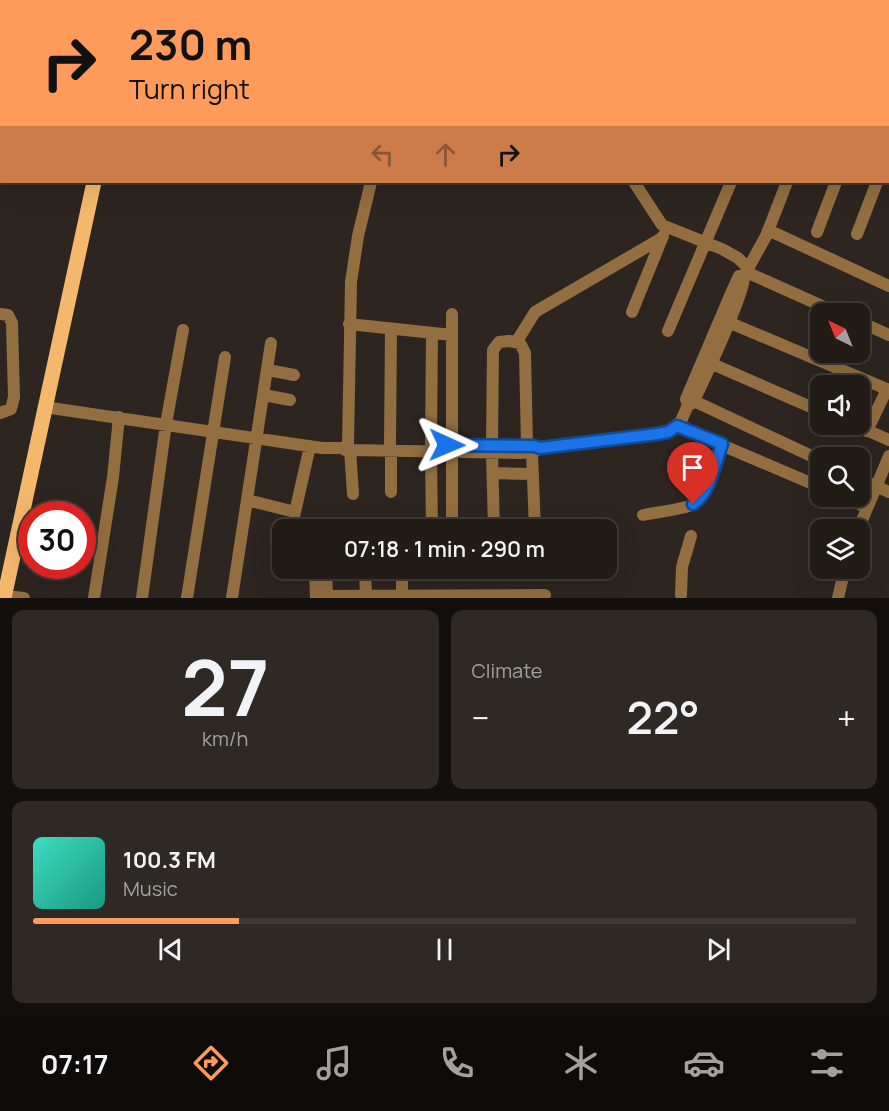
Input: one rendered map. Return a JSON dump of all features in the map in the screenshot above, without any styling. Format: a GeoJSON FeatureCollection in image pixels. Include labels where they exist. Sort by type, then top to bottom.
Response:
{"type":"FeatureCollection","features":[{"type":"Feature","properties":{"kind":"main road"},"geometry":{"type":"LineString","coordinates":[[4,597],[94,183]]}},
{"type":"Feature","properties":{"kind":"street"},"geometry":{"type":"LineString","coordinates":[[353,494],[347,448],[349,324],[353,264],[371,183]]}},
{"type":"Feature","properties":{"kind":"street"},"geometry":{"type":"LineString","coordinates":[[632,312],[664,233],[635,183]]}},
{"type":"Feature","properties":{"kind":"street"},"geometry":{"type":"LineString","coordinates":[[668,331],[731,183]]}},
{"type":"Feature","properties":{"kind":"street"},"geometry":{"type":"LineString","coordinates":[[44,407],[310,446],[347,448],[533,449],[668,432],[677,426],[691,403],[787,183]]}},
{"type":"Feature","properties":{"kind":"street"},"geometry":{"type":"LineString","coordinates":[[817,232],[836,183]]}},
{"type":"Feature","properties":{"kind":"street"},"geometry":{"type":"LineString","coordinates":[[857,234],[877,183]]}},
{"type":"Feature","properties":{"kind":"street"},"geometry":{"type":"LineString","coordinates":[[768,230],[889,286]]}},
{"type":"Feature","properties":{"kind":"street"},"geometry":{"type":"LineString","coordinates":[[517,341],[536,312],[664,233],[704,242],[732,254],[746,272],[815,303]]}},
{"type":"Feature","properties":{"kind":"street"},"geometry":{"type":"LineString","coordinates":[[746,272],[739,276],[686,399],[810,456]]}},
{"type":"Feature","properties":{"kind":"street"},"geometry":{"type":"LineString","coordinates":[[0,314],[8,315],[12,323],[14,397],[11,409],[0,413]]}},
{"type":"Feature","properties":{"kind":"street"},"geometry":{"type":"LineString","coordinates":[[452,314],[452,519]]}},
{"type":"Feature","properties":{"kind":"street"},"geometry":{"type":"LineString","coordinates":[[728,322],[888,390],[870,424]]}},
{"type":"Feature","properties":{"kind":"street"},"geometry":{"type":"LineString","coordinates":[[349,324],[452,335]]}},
{"type":"Feature","properties":{"kind":"street"},"geometry":{"type":"LineString","coordinates":[[870,326],[889,335]]}},
{"type":"Feature","properties":{"kind":"street"},"geometry":{"type":"LineString","coordinates":[[391,329],[391,492]]}},
{"type":"Feature","properties":{"kind":"street"},"geometry":{"type":"LineString","coordinates":[[142,598],[166,424],[183,330]]}},
{"type":"Feature","properties":{"kind":"street"},"geometry":{"type":"LineString","coordinates":[[432,333],[432,519]]}},
{"type":"Feature","properties":{"kind":"street"},"geometry":{"type":"LineString","coordinates":[[494,519],[493,350],[499,342],[517,341],[524,348],[525,357],[533,449],[534,519]]}},
{"type":"Feature","properties":{"kind":"street"},"geometry":{"type":"LineString","coordinates":[[232,598],[271,343]]}},
{"type":"Feature","properties":{"kind":"street"},"geometry":{"type":"LineString","coordinates":[[187,598],[225,357]]}},
{"type":"Feature","properties":{"kind":"street"},"geometry":{"type":"LineString","coordinates":[[710,363],[810,407]]}},
{"type":"Feature","properties":{"kind":"street"},"geometry":{"type":"LineString","coordinates":[[268,370],[294,375]]}},
{"type":"Feature","properties":{"kind":"street"},"geometry":{"type":"LineString","coordinates":[[264,395],[290,400]]}},
{"type":"Feature","properties":{"kind":"street"},"geometry":{"type":"LineString","coordinates":[[94,598],[114,477],[119,417]]}},
{"type":"Feature","properties":{"kind":"street"},"geometry":{"type":"LineString","coordinates":[[677,426],[810,483]]}},
{"type":"Feature","properties":{"kind":"street"},"geometry":{"type":"LineString","coordinates":[[870,431],[889,440]]}},
{"type":"Feature","properties":{"kind":"street"},"geometry":{"type":"LineString","coordinates":[[643,515],[697,502],[706,489],[722,444]]}},
{"type":"Feature","properties":{"kind":"street"},"geometry":{"type":"LineString","coordinates":[[293,519],[310,446]]}},
{"type":"Feature","properties":{"kind":"street"},"geometry":{"type":"LineString","coordinates":[[870,498],[889,456]]}},
{"type":"Feature","properties":{"kind":"street"},"geometry":{"type":"LineString","coordinates":[[493,473],[532,474]]}},
{"type":"Feature","properties":{"kind":"street"},"geometry":{"type":"LineString","coordinates":[[870,484],[889,492]]}},
{"type":"Feature","properties":{"kind":"street"},"geometry":{"type":"LineString","coordinates":[[247,500],[295,512]]}},
{"type":"Feature","properties":{"kind":"street"},"geometry":{"type":"LineString","coordinates":[[862,519],[866,507]]}},
{"type":"Feature","properties":{"kind":"street"},"geometry":{"type":"LineString","coordinates":[[680,597],[682,567],[691,536]]}},
{"type":"Feature","properties":{"kind":"street"},"geometry":{"type":"LineString","coordinates":[[317,579],[321,597]]}},
{"type":"Feature","properties":{"kind":"street"},"geometry":{"type":"LineString","coordinates":[[321,597],[324,579]]}},
{"type":"Feature","properties":{"kind":"street"},"geometry":{"type":"LineString","coordinates":[[365,579],[365,597]]}},
{"type":"Feature","properties":{"kind":"street"},"geometry":{"type":"LineString","coordinates":[[402,579],[402,597]]}},
{"type":"Feature","properties":{"kind":"street"},"geometry":{"type":"LineString","coordinates":[[838,598],[842,579]]}},
{"type":"Feature","properties":{"kind":"street"},"geometry":{"type":"LineString","coordinates":[[321,597],[544,595]]}},
{"type":"Feature","properties":{"kind":"street"},"geometry":{"type":"LineString","coordinates":[[4,597],[24,598]]}},
{"type":"Feature","properties":{"kind":"route"},"geometry":{"type":"LineString","coordinates":[[447,445],[534,446],[540,448],[657,434],[668,432],[677,426],[722,444],[706,489],[700,499],[693,504]]}}]}
